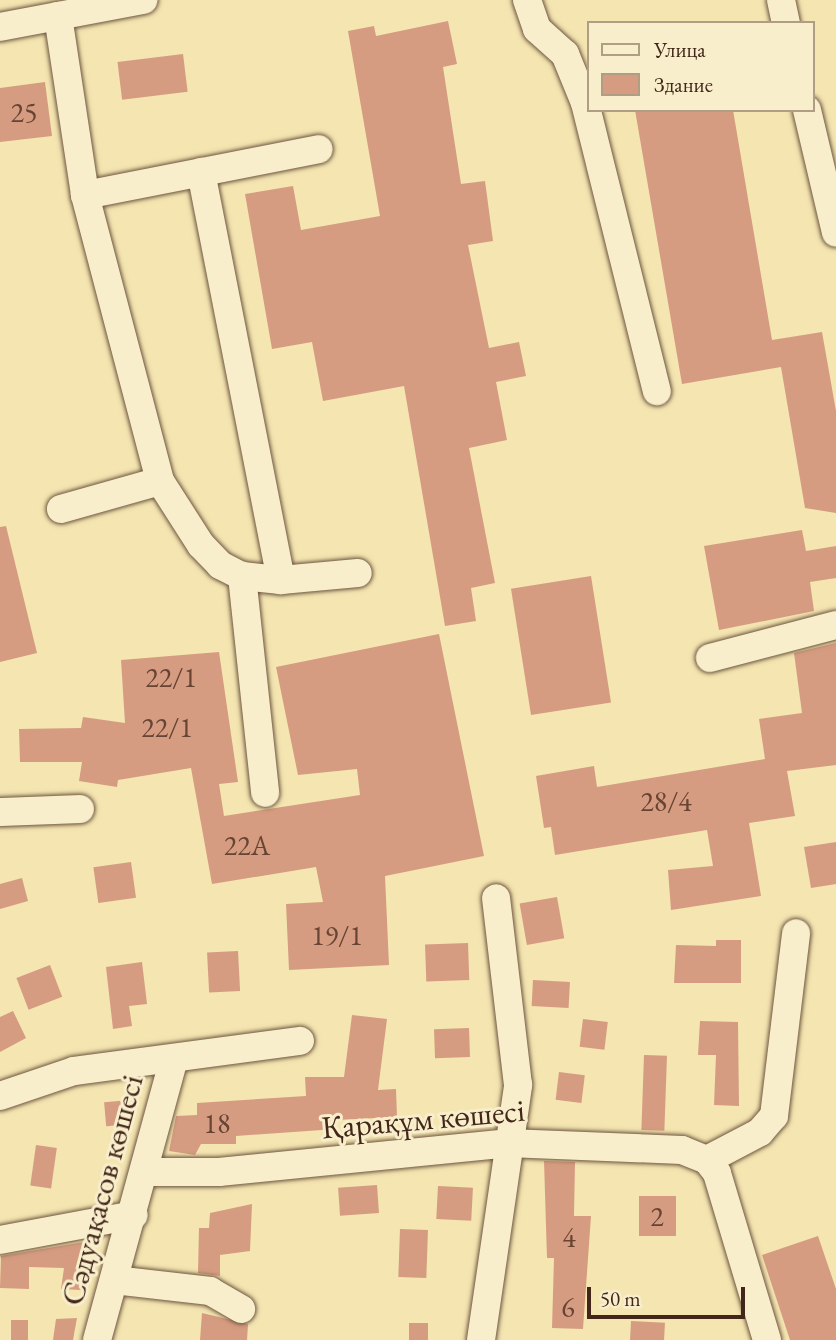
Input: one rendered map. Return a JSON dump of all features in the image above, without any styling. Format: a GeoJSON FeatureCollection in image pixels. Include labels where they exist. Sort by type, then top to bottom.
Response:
{"type":"FeatureCollection","features":[{"type":"Feature","properties":{"kind":"street"},"geometry":{"type":"LineString","coordinates":[[0,27],[143,0]]}},
{"type":"Feature","properties":{"kind":"street"},"geometry":{"type":"LineString","coordinates":[[527,0],[537,29],[565,54],[585,103],[657,391]]}},
{"type":"Feature","properties":{"kind":"street"},"geometry":{"type":"LineString","coordinates":[[781,0],[786,21]]}},
{"type":"Feature","properties":{"kind":"street"},"geometry":{"type":"LineString","coordinates":[[58,16],[85,194],[160,481],[201,545],[220,565],[242,576],[281,580],[358,573]]}},
{"type":"Feature","properties":{"kind":"street"},"geometry":{"type":"LineString","coordinates":[[807,112],[836,233]]}},
{"type":"Feature","properties":{"kind":"street"},"geometry":{"type":"LineString","coordinates":[[85,194],[318,149]]}},
{"type":"Feature","properties":{"kind":"street"},"geometry":{"type":"LineString","coordinates":[[201,172],[281,580]]}},
{"type":"Feature","properties":{"kind":"street"},"geometry":{"type":"LineString","coordinates":[[61,509],[160,481]]}},
{"type":"Feature","properties":{"kind":"street"},"geometry":{"type":"LineString","coordinates":[[242,576],[265,793]]}},
{"type":"Feature","properties":{"kind":"street"},"geometry":{"type":"LineString","coordinates":[[710,658],[836,625]]}},
{"type":"Feature","properties":{"kind":"street"},"geometry":{"type":"LineString","coordinates":[[0,812],[80,809]]}},
{"type":"Feature","properties":{"kind":"street"},"geometry":{"type":"LineString","coordinates":[[481,1340],[518,1085],[496,898]]}},
{"type":"Feature","properties":{"kind":"street"},"geometry":{"type":"LineString","coordinates":[[767,1340],[717,1173],[707,1160],[751,1138],[774,1116],[796,933]]}},
{"type":"Feature","properties":{"kind":"street"},"geometry":{"type":"LineString","coordinates":[[0,1096],[74,1071],[300,1041]]}},
{"type":"Feature","properties":{"kind":"street","name":"Сәдуақасов көшесі"},"geometry":{"type":"LineString","coordinates":[[97,1340],[134,1215],[174,1059]]}},
{"type":"Feature","properties":{"kind":"street","name":"Қарақұм көшесі"},"geometry":{"type":"LineString","coordinates":[[144,1172],[219,1172],[508,1143],[682,1150],[707,1160]]}},
{"type":"Feature","properties":{"kind":"street"},"geometry":{"type":"LineString","coordinates":[[0,1240],[134,1215]]}},
{"type":"Feature","properties":{"kind":"street"},"geometry":{"type":"LineString","coordinates":[[114,1280],[209,1291],[241,1309]]}},
{"type":"Feature","properties":{"kind":"building"},"geometry":{"type":"Polygon","coordinates":[[[448,21],[457,64],[443,67],[461,184],[485,181],[493,241],[468,245],[489,348],[519,342],[526,376],[496,382],[507,440],[469,448],[495,583],[471,588],[476,621],[445,626],[404,386],[323,401],[312,342],[272,349],[245,194],[293,186],[301,230],[380,216],[348,31],[374,26],[376,36],[448,21]]]}},
{"type":"Feature","properties":{"kind":"building"},"geometry":{"type":"Polygon","coordinates":[[[183,54],[188,92],[122,100],[117,62],[183,54]]]}},
{"type":"Feature","properties":{"kind":"building"},"geometry":{"type":"Polygon","coordinates":[[[45,82],[52,136],[0,142],[0,88],[45,82]]]}},
{"type":"Feature","properties":{"kind":"building"},"geometry":{"type":"Polygon","coordinates":[[[635,112],[733,112],[772,340],[822,332],[836,411],[836,513],[805,508],[781,367],[682,384],[635,112]]]}},
{"type":"Feature","properties":{"kind":"building"},"geometry":{"type":"Polygon","coordinates":[[[6,526],[37,653],[0,662],[0,527],[6,526]]]}},
{"type":"Feature","properties":{"kind":"building"},"geometry":{"type":"Polygon","coordinates":[[[802,530],[806,551],[836,546],[836,578],[810,582],[814,611],[719,630],[704,546],[802,530]]]}},
{"type":"Feature","properties":{"kind":"building"},"geometry":{"type":"Polygon","coordinates":[[[591,576],[611,702],[531,715],[511,589],[591,576]]]}},
{"type":"Feature","properties":{"kind":"building"},"geometry":{"type":"Polygon","coordinates":[[[439,634],[484,856],[385,876],[389,965],[289,970],[286,904],[323,902],[316,867],[212,884],[191,768],[118,780],[117,787],[79,781],[82,762],[20,762],[19,729],[81,728],[83,717],[125,723],[121,660],[219,652],[238,782],[219,784],[224,816],[360,795],[357,769],[298,775],[276,667],[439,634]]]}},
{"type":"Feature","properties":{"kind":"building"},"geometry":{"type":"Polygon","coordinates":[[[836,643],[836,765],[787,771],[795,816],[749,823],[761,896],[671,910],[668,870],[713,866],[707,830],[555,855],[551,827],[544,828],[536,776],[594,766],[597,787],[765,759],[759,719],[802,713],[794,653],[836,643]]]}},
{"type":"Feature","properties":{"kind":"building"},"geometry":{"type":"Polygon","coordinates":[[[836,842],[836,884],[811,888],[804,847],[836,842]]]}},
{"type":"Feature","properties":{"kind":"building"},"geometry":{"type":"Polygon","coordinates":[[[131,862],[136,898],[98,903],[93,867],[131,862]]]}},
{"type":"Feature","properties":{"kind":"building"},"geometry":{"type":"Polygon","coordinates":[[[22,878],[28,901],[0,909],[0,884],[22,878]]]}},
{"type":"Feature","properties":{"kind":"building"},"geometry":{"type":"Polygon","coordinates":[[[557,897],[564,938],[527,945],[520,904],[557,897]]]}},
{"type":"Feature","properties":{"kind":"building"},"geometry":{"type":"Polygon","coordinates":[[[716,940],[741,940],[741,983],[674,983],[676,945],[716,946],[716,940]]]}},
{"type":"Feature","properties":{"kind":"building"},"geometry":{"type":"Polygon","coordinates":[[[468,943],[469,980],[426,981],[425,945],[468,943]]]}},
{"type":"Feature","properties":{"kind":"building"},"geometry":{"type":"Polygon","coordinates":[[[238,951],[240,991],[209,993],[207,953],[238,951]]]}},
{"type":"Feature","properties":{"kind":"building"},"geometry":{"type":"Polygon","coordinates":[[[142,962],[147,1004],[129,1006],[132,1026],[113,1029],[106,967],[142,962]]]}},
{"type":"Feature","properties":{"kind":"building"},"geometry":{"type":"Polygon","coordinates":[[[50,965],[62,997],[29,1010],[16,978],[50,965]]]}},
{"type":"Feature","properties":{"kind":"building"},"geometry":{"type":"Polygon","coordinates":[[[533,980],[570,982],[569,1008],[532,1006],[533,980]]]}},
{"type":"Feature","properties":{"kind":"building"},"geometry":{"type":"Polygon","coordinates":[[[13,1011],[26,1038],[0,1052],[0,1017],[13,1011]]]}},
{"type":"Feature","properties":{"kind":"building"},"geometry":{"type":"Polygon","coordinates":[[[352,1015],[387,1019],[378,1090],[396,1089],[397,1117],[336,1120],[336,1129],[236,1136],[236,1144],[201,1144],[195,1155],[169,1151],[176,1116],[197,1115],[197,1103],[306,1096],[305,1077],[344,1077],[352,1015]]]}},
{"type":"Feature","properties":{"kind":"building"},"geometry":{"type":"Polygon","coordinates":[[[583,1019],[608,1022],[604,1050],[580,1047],[583,1019]]]}},
{"type":"Feature","properties":{"kind":"building"},"geometry":{"type":"Polygon","coordinates":[[[700,1021],[738,1022],[739,1106],[714,1105],[716,1055],[698,1055],[700,1021]]]}},
{"type":"Feature","properties":{"kind":"building"},"geometry":{"type":"Polygon","coordinates":[[[469,1028],[470,1057],[435,1058],[434,1029],[469,1028]]]}},
{"type":"Feature","properties":{"kind":"building"},"geometry":{"type":"Polygon","coordinates":[[[644,1055],[667,1056],[664,1131],[641,1130],[644,1055]]]}},
{"type":"Feature","properties":{"kind":"building"},"geometry":{"type":"Polygon","coordinates":[[[559,1072],[585,1075],[581,1103],[556,1100],[559,1072]]]}},
{"type":"Feature","properties":{"kind":"building"},"geometry":{"type":"Polygon","coordinates":[[[130,1100],[132,1124],[106,1126],[104,1102],[130,1100]]]}},
{"type":"Feature","properties":{"kind":"building"},"geometry":{"type":"Polygon","coordinates":[[[36,1145],[57,1148],[51,1189],[30,1186],[36,1145]]]}},
{"type":"Feature","properties":{"kind":"building"},"geometry":{"type":"Polygon","coordinates":[[[544,1161],[575,1162],[574,1216],[591,1216],[583,1329],[552,1328],[554,1258],[547,1258],[544,1161]]]}},
{"type":"Feature","properties":{"kind":"building"},"geometry":{"type":"Polygon","coordinates":[[[377,1185],[379,1213],[340,1216],[338,1188],[377,1185]]]}},
{"type":"Feature","properties":{"kind":"building"},"geometry":{"type":"Polygon","coordinates":[[[438,1186],[473,1188],[471,1221],[436,1219],[438,1186]]]}},
{"type":"Feature","properties":{"kind":"building"},"geometry":{"type":"Polygon","coordinates":[[[639,1196],[676,1196],[676,1236],[639,1236],[639,1196]]]}},
{"type":"Feature","properties":{"kind":"building"},"geometry":{"type":"Polygon","coordinates":[[[252,1204],[250,1251],[220,1255],[220,1276],[198,1273],[199,1228],[209,1228],[210,1213],[252,1204]]]}},
{"type":"Feature","properties":{"kind":"building"},"geometry":{"type":"Polygon","coordinates":[[[400,1229],[428,1230],[426,1278],[398,1277],[400,1229]]]}},
{"type":"Feature","properties":{"kind":"building"},"geometry":{"type":"Polygon","coordinates":[[[818,1236],[836,1289],[836,1340],[790,1340],[762,1255],[818,1236]]]}},
{"type":"Feature","properties":{"kind":"building"},"geometry":{"type":"Polygon","coordinates":[[[84,1242],[87,1269],[81,1290],[61,1289],[64,1268],[29,1267],[29,1289],[0,1288],[1,1256],[84,1242]]]}},
{"type":"Feature","properties":{"kind":"building"},"geometry":{"type":"Polygon","coordinates":[[[202,1313],[248,1324],[247,1340],[200,1340],[202,1313]]]}},
{"type":"Feature","properties":{"kind":"building"},"geometry":{"type":"Polygon","coordinates":[[[77,1318],[73,1340],[53,1340],[56,1319],[77,1318]]]}},
{"type":"Feature","properties":{"kind":"building"},"geometry":{"type":"Polygon","coordinates":[[[11,1320],[28,1320],[28,1340],[11,1340],[11,1320]]]}},
{"type":"Feature","properties":{"kind":"building"},"geometry":{"type":"Polygon","coordinates":[[[631,1321],[665,1323],[664,1340],[630,1340],[631,1321]]]}},
{"type":"Feature","properties":{"kind":"building"},"geometry":{"type":"Polygon","coordinates":[[[409,1323],[428,1323],[428,1340],[409,1340],[409,1323]]]}}]}
